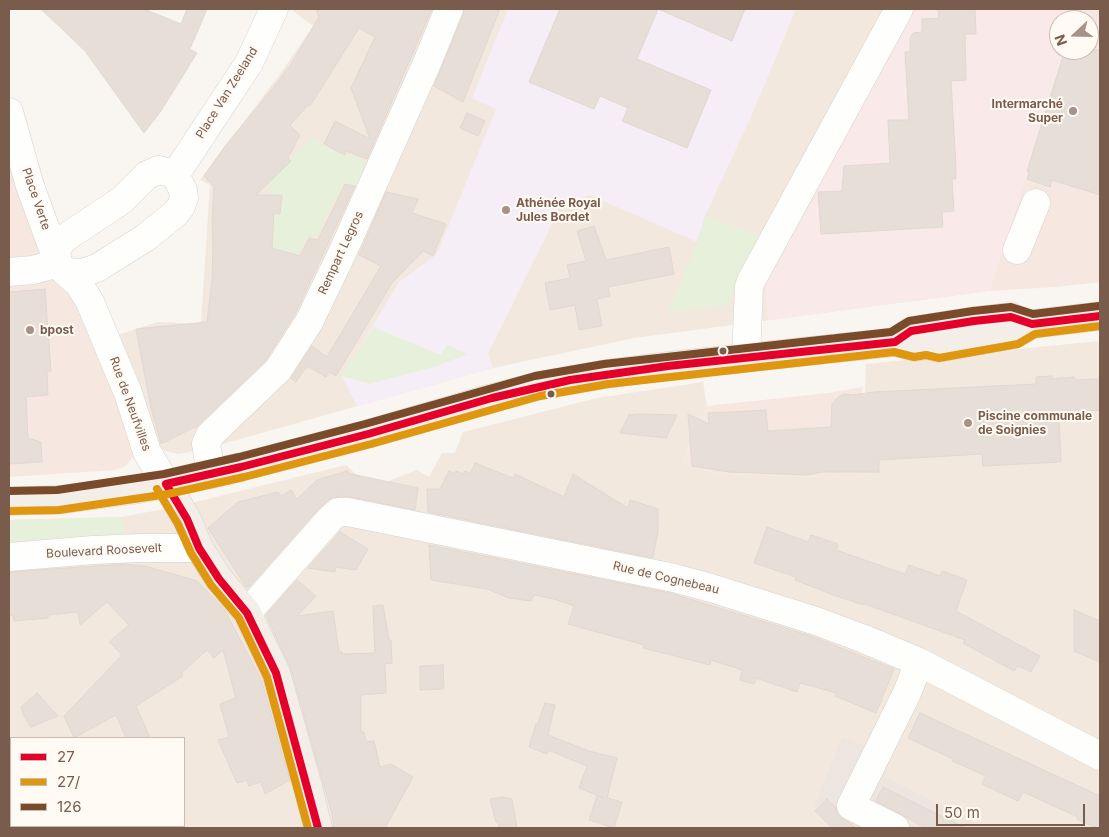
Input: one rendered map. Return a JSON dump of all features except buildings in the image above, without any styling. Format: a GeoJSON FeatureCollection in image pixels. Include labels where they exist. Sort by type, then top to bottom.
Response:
{"type":"FeatureCollection","features":[{"type":"Feature","properties":{"kind":"main road"},"geometry":{"type":"LineString","coordinates":[[9,501],[58,500],[166,484],[368,434],[538,386],[615,373],[895,342],[911,331],[974,321],[1011,317],[1032,324],[1100,316]]}},
{"type":"Feature","properties":{"kind":"main road","name":"Rue de Neufvilles"},"geometry":{"type":"LineString","coordinates":[[166,484],[187,519],[198,548],[247,613],[276,673],[318,828]]}},
{"type":"Feature","properties":{"kind":"street","name":"Place Van Zeeland"},"geometry":{"type":"LineString","coordinates":[[175,175],[249,63],[274,9]]}},
{"type":"Feature","properties":{"kind":"street","name":"Rempart Legros"},"geometry":{"type":"LineString","coordinates":[[211,474],[206,444],[210,434],[278,370],[309,322],[348,240],[449,9]]}},
{"type":"Feature","properties":{"kind":"street"},"geometry":{"type":"LineString","coordinates":[[746,357],[749,287],[751,281],[899,9]]}},
{"type":"Feature","properties":{"kind":"street","name":"Place Verte"},"geometry":{"type":"LineString","coordinates":[[9,112],[30,186],[58,263]]}},
{"type":"Feature","properties":{"kind":"street"},"geometry":{"type":"LineString","coordinates":[[159,170],[175,175],[183,190],[184,198],[181,206],[176,213],[146,238],[92,271],[86,280],[90,302],[79,284],[58,263],[58,245],[67,236],[114,205],[147,175],[159,170]]}},
{"type":"Feature","properties":{"kind":"street"},"geometry":{"type":"LineString","coordinates":[[1017,250],[1036,203]]}},
{"type":"Feature","properties":{"kind":"street"},"geometry":{"type":"LineString","coordinates":[[58,263],[71,273],[92,271]]}},
{"type":"Feature","properties":{"kind":"street"},"geometry":{"type":"LineString","coordinates":[[9,272],[33,270],[58,263]]}},
{"type":"Feature","properties":{"kind":"street","name":"Rue de Neufvilles"},"geometry":{"type":"LineString","coordinates":[[90,302],[128,393],[148,452],[166,484]]}},
{"type":"Feature","properties":{"kind":"street","name":"Rue de Cognebeau"},"geometry":{"type":"LineString","coordinates":[[247,613],[330,519],[338,512],[348,512],[674,578],[816,621],[919,662],[1100,756]]}},
{"type":"Feature","properties":{"kind":"street","name":"Boulevard Roosevelt"},"geometry":{"type":"LineString","coordinates":[[9,557],[112,549],[198,548]]}},
{"type":"Feature","properties":{"kind":"street"},"geometry":{"type":"LineString","coordinates":[[896,828],[851,806],[919,662]]}},
{"type":"Feature","properties":{"kind":"shaded area","name":"Athénée Royal Jules Bordet"},"geometry":{"type":"Polygon","coordinates":[[[508,9],[796,9],[751,117],[705,216],[697,242],[590,195],[560,204],[488,354],[493,368],[357,406],[342,376],[399,282],[437,254],[496,109],[472,98],[508,9]]]}},
{"type":"Feature","properties":{"kind":"shaded area"},"geometry":{"type":"Polygon","coordinates":[[[914,9],[1080,9],[1049,10],[1049,60],[1064,60],[989,291],[768,320],[764,280],[790,234],[816,196],[813,191],[914,9]]]}},
{"type":"Feature","properties":{"kind":"shaded area"},"geometry":{"type":"Polygon","coordinates":[[[1080,9],[1049,10],[1049,60],[1056,60],[989,291],[634,338],[493,368],[201,450],[178,454],[166,451],[157,446],[115,336],[157,322],[201,324],[210,185],[200,180],[280,74],[313,26],[292,10],[1080,9]]]}},
{"type":"Feature","properties":{"kind":"shaded area"},"geometry":{"type":"Polygon","coordinates":[[[1100,9],[1100,282],[989,291],[1064,60],[1099,60],[1099,10],[1080,10],[1100,9]]]}},
{"type":"Feature","properties":{"kind":"shaded area"},"geometry":{"type":"Polygon","coordinates":[[[9,129],[45,254],[9,261],[9,129]]]}},
{"type":"Feature","properties":{"kind":"shaded area"},"geometry":{"type":"Polygon","coordinates":[[[53,277],[68,288],[120,398],[133,457],[126,466],[115,470],[9,477],[9,280],[53,277]]]}},
{"type":"Feature","properties":{"kind":"shaded area"},"geometry":{"type":"Polygon","coordinates":[[[1100,341],[1100,828],[9,828],[9,520],[121,517],[175,507],[346,465],[360,478],[383,483],[417,470],[429,477],[442,453],[455,453],[463,432],[597,398],[703,382],[707,406],[682,463],[719,474],[863,476],[866,364],[1100,341]]]}},
{"type":"Feature","properties":{"kind":"shaded area"},"geometry":{"type":"Polygon","coordinates":[[[863,387],[858,407],[864,476],[719,474],[682,463],[707,406],[828,393],[863,387]]]}},
{"type":"Feature","properties":{"kind":"shaded area"},"geometry":{"type":"Polygon","coordinates":[[[842,737],[890,757],[884,776],[984,828],[835,828],[814,807],[842,737]]]}},
{"type":"Feature","properties":{"kind":"green space"},"geometry":{"type":"Polygon","coordinates":[[[311,139],[375,166],[363,186],[341,187],[314,241],[306,239],[298,259],[272,251],[272,194],[268,184],[311,139]]]}},
{"type":"Feature","properties":{"kind":"green space"},"geometry":{"type":"Polygon","coordinates":[[[705,216],[766,238],[728,305],[668,312],[697,242],[705,216]]]}},
{"type":"Feature","properties":{"kind":"green space"},"geometry":{"type":"Polygon","coordinates":[[[373,327],[441,355],[447,345],[468,354],[437,366],[370,384],[342,376],[373,327]]]}},
{"type":"Feature","properties":{"kind":"green space"},"geometry":{"type":"Polygon","coordinates":[[[121,517],[127,539],[9,549],[9,520],[121,517]]]}},
{"type":"Feature","properties":{"kind":"transit line","name":"126"},"geometry":{"type":"LineString","coordinates":[[9,491],[57,490],[164,474],[239,457],[365,424],[535,376],[604,364],[891,332],[909,321],[973,311],[1011,307],[1033,314],[1099,306]]}},
{"type":"Feature","properties":{"kind":"transit line","name":"27"},"geometry":{"type":"LineString","coordinates":[[166,484],[241,467],[368,434],[492,398],[570,380],[668,366],[895,342],[911,331],[974,321],[1011,317],[1032,324],[1100,316]]}},
{"type":"Feature","properties":{"kind":"transit line","name":"27/"},"geometry":{"type":"LineString","coordinates":[[9,511],[59,510],[168,494],[244,477],[371,444],[540,396],[608,384],[894,352],[914,357],[926,355],[939,358],[1018,344],[1035,334],[1100,326]]}},
{"type":"Feature","properties":{"kind":"transit line","name":"27"},"geometry":{"type":"LineString","coordinates":[[166,484],[187,519],[199,548],[219,579],[247,613],[276,673],[318,828]]}},
{"type":"Feature","properties":{"kind":"transit line","name":"27/"},"geometry":{"type":"LineString","coordinates":[[157,489],[178,524],[191,553],[211,585],[239,618],[267,677],[308,828]]}},
{"type":"Feature","properties":{"kind":"place","name":"Intermarché Super"},"geometry":{"type":"Point","coordinates":[1073,111]}},
{"type":"Feature","properties":{"kind":"place","name":"Athénée Royal Jules Bordet"},"geometry":{"type":"Point","coordinates":[506,210]}},
{"type":"Feature","properties":{"kind":"place","name":"bpost"},"geometry":{"type":"Point","coordinates":[30,330]}},
{"type":"Feature","properties":{"kind":"place","name":"Piscine communale de Soignies"},"geometry":{"type":"Point","coordinates":[968,423]}}]}
